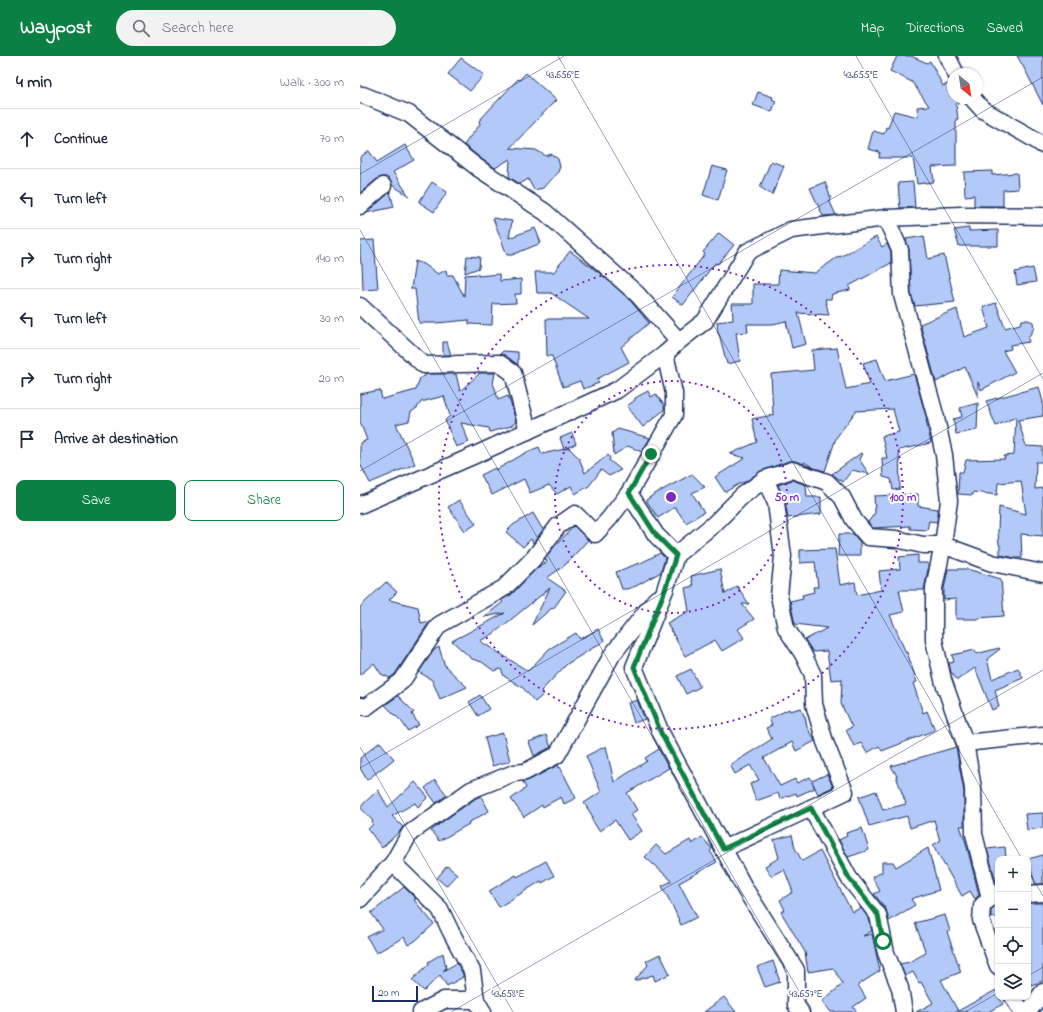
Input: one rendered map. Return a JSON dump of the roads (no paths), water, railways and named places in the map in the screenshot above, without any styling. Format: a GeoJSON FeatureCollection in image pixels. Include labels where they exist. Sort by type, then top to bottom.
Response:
{"type":"FeatureCollection","features":[{"type":"Feature","properties":{"kind":"street"},"geometry":{"type":"LineString","coordinates":[[947,56],[953,68]]}},
{"type":"Feature","properties":{"kind":"street"},"geometry":{"type":"LineString","coordinates":[[361,94],[409,114],[478,168],[545,212],[637,294],[679,341]]}},
{"type":"Feature","properties":{"kind":"street"},"geometry":{"type":"LineString","coordinates":[[977,104],[982,110],[1043,145]]}},
{"type":"Feature","properties":{"kind":"street"},"geometry":{"type":"LineString","coordinates":[[360,206],[383,186]]}},
{"type":"Feature","properties":{"kind":"street"},"geometry":{"type":"LineString","coordinates":[[360,505],[473,456],[617,390],[665,354],[705,321],[747,252],[791,230],[886,218],[961,215],[1043,216]]}},
{"type":"Feature","properties":{"kind":"street"},"geometry":{"type":"LineString","coordinates":[[886,218],[900,250],[902,295],[936,418],[944,455],[949,501],[943,546],[934,588],[934,640],[943,680],[965,743],[973,788],[974,834],[994,898],[982,906],[981,920],[997,964]]}},
{"type":"Feature","properties":{"kind":"street"},"geometry":{"type":"LineString","coordinates":[[360,306],[424,365],[498,363],[513,374],[528,431]]}},
{"type":"Feature","properties":{"kind":"street"},"geometry":{"type":"LineString","coordinates":[[360,706],[366,707],[402,681],[439,625],[504,588],[533,559],[558,526],[575,514],[595,534],[609,519],[629,493],[674,415],[674,393],[665,354]]}},
{"type":"Feature","properties":{"kind":"street"},"geometry":{"type":"LineString","coordinates":[[801,1012],[796,1006],[796,970],[745,889],[723,849],[661,733],[634,667],[666,586],[676,555],[714,524],[742,496],[765,479],[792,470],[827,482],[842,497],[854,520],[868,536],[896,539],[923,545],[943,546],[992,563],[1043,573]]}},
{"type":"Feature","properties":{"kind":"street"},"geometry":{"type":"LineString","coordinates":[[723,849],[845,792],[825,742],[814,704],[812,675],[803,654],[786,628],[779,596],[783,556],[776,503],[765,479]]}},
{"type":"Feature","properties":{"kind":"street"},"geometry":{"type":"LineString","coordinates":[[629,493],[656,535],[676,555]]}},
{"type":"Feature","properties":{"kind":"street"},"geometry":{"type":"LineString","coordinates":[[360,899],[393,863],[410,833],[472,790],[514,774],[525,772],[557,755],[612,654],[666,586]]}},
{"type":"Feature","properties":{"kind":"street"},"geometry":{"type":"LineString","coordinates":[[965,743],[1043,735]]}},
{"type":"Feature","properties":{"kind":"street"},"geometry":{"type":"LineString","coordinates":[[811,808],[849,878],[878,915],[886,953],[900,988],[904,1012]]}},
{"type":"Feature","properties":{"kind":"street"},"geometry":{"type":"LineString","coordinates":[[393,863],[440,909],[472,971],[480,1006],[444,1000],[421,1012]]}},
{"type":"Feature","properties":{"kind":"street"},"geometry":{"type":"LineString","coordinates":[[1031,894],[1043,893]]}},
{"type":"Feature","properties":{"kind":"street"},"geometry":{"type":"LineString","coordinates":[[1028,1012],[1043,992]]}},
{"type":"Feature","properties":{"kind":"street"},"geometry":{"type":"LineString","coordinates":[[1015,1000],[1022,1012]]}}]}
